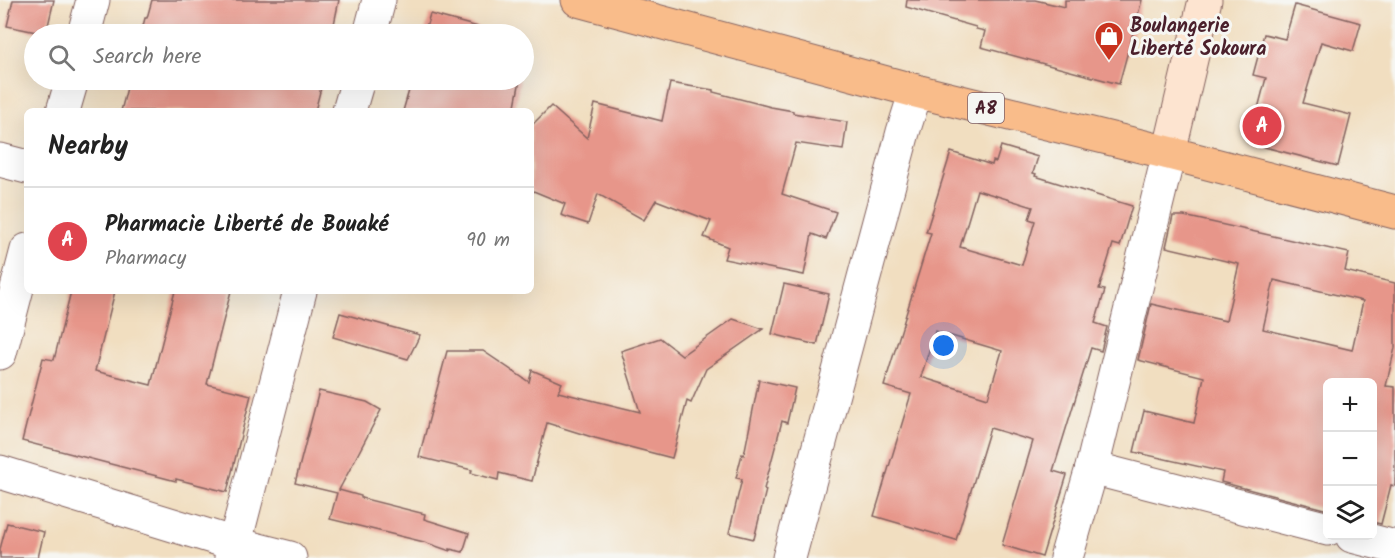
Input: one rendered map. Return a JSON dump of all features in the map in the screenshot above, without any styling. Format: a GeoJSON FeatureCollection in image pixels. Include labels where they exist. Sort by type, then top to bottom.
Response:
{"type":"FeatureCollection","features":[{"type":"Feature","properties":{"kind":"main road","name":"A8"},"geometry":{"type":"LineString","coordinates":[[578,0],[916,91],[1169,153],[1395,212]]}},
{"type":"Feature","properties":{"kind":"street"},"geometry":{"type":"LineString","coordinates":[[87,24],[93,0]]}},
{"type":"Feature","properties":{"kind":"street"},"geometry":{"type":"LineString","coordinates":[[373,24],[379,0]]}},
{"type":"Feature","properties":{"kind":"street"},"geometry":{"type":"LineString","coordinates":[[1066,558],[1092,468],[1205,0]]}},
{"type":"Feature","properties":{"kind":"street"},"geometry":{"type":"LineString","coordinates":[[64,108],[69,90]]}},
{"type":"Feature","properties":{"kind":"street"},"geometry":{"type":"LineString","coordinates":[[350,108],[355,90]]}},
{"type":"Feature","properties":{"kind":"street"},"geometry":{"type":"LineString","coordinates":[[789,558],[916,91]]}},
{"type":"Feature","properties":{"kind":"street"},"geometry":{"type":"LineString","coordinates":[[0,160],[24,166]]}},
{"type":"Feature","properties":{"kind":"street"},"geometry":{"type":"LineString","coordinates":[[0,353],[24,261]]}},
{"type":"Feature","properties":{"kind":"street"},"geometry":{"type":"LineString","coordinates":[[233,551],[299,294]]}},
{"type":"Feature","properties":{"kind":"street"},"geometry":{"type":"LineString","coordinates":[[1092,468],[1323,528]]}},
{"type":"Feature","properties":{"kind":"street"},"geometry":{"type":"LineString","coordinates":[[0,472],[233,551],[290,558]]}},
{"type":"Feature","properties":{"kind":"street"},"geometry":{"type":"LineString","coordinates":[[1368,540],[1395,547]]}},
{"type":"Feature","properties":{"kind":"building"},"geometry":{"type":"Polygon","coordinates":[[[13,0],[54,0],[48,24],[24,24],[24,29],[7,26],[13,0]]]}},
{"type":"Feature","properties":{"kind":"building"},"geometry":{"type":"Polygon","coordinates":[[[152,0],[339,0],[334,24],[144,24],[152,0]]]}},
{"type":"Feature","properties":{"kind":"building"},"geometry":{"type":"Polygon","coordinates":[[[907,0],[1035,0],[1065,7],[1065,0],[1142,0],[1119,84],[981,47],[985,31],[906,7],[907,0]]]}},
{"type":"Feature","properties":{"kind":"building"},"geometry":{"type":"Polygon","coordinates":[[[1295,5],[1361,23],[1353,51],[1321,42],[1303,103],[1351,115],[1338,166],[1249,143],[1266,78],[1253,75],[1264,34],[1285,39],[1295,5]]]}},
{"type":"Feature","properties":{"kind":"building"},"geometry":{"type":"Polygon","coordinates":[[[430,14],[467,24],[427,24],[430,14]]]}},
{"type":"Feature","properties":{"kind":"building"},"geometry":{"type":"Polygon","coordinates":[[[670,83],[713,90],[713,92],[793,111],[793,113],[847,122],[843,150],[796,143],[782,194],[836,212],[826,239],[812,234],[804,275],[724,259],[728,247],[704,237],[711,221],[656,200],[644,220],[598,194],[588,224],[561,215],[565,204],[534,191],[534,123],[551,106],[587,138],[595,104],[662,121],[670,83]]]}},
{"type":"Feature","properties":{"kind":"building"},"geometry":{"type":"Polygon","coordinates":[[[126,90],[320,90],[316,108],[122,108],[126,90]]]}},
{"type":"Feature","properties":{"kind":"building"},"geometry":{"type":"Polygon","coordinates":[[[409,90],[518,90],[515,108],[404,108],[409,90]]]}},
{"type":"Feature","properties":{"kind":"building"},"geometry":{"type":"Polygon","coordinates":[[[1001,146],[1038,157],[1033,173],[1036,174],[1035,176],[1132,206],[1120,246],[1113,244],[1099,289],[1105,290],[1095,323],[1107,327],[1101,351],[1091,348],[1053,471],[1067,475],[1042,557],[1002,545],[1033,441],[990,428],[956,540],[874,516],[911,394],[884,386],[931,233],[926,232],[951,152],[992,165],[993,161],[996,162],[1001,146]],[[977,190],[960,247],[1022,265],[1035,221],[1029,219],[1033,207],[977,190]],[[935,331],[921,377],[988,398],[1002,351],[935,331]]]}},
{"type":"Feature","properties":{"kind":"building"},"geometry":{"type":"Polygon","coordinates":[[[1173,216],[1184,216],[1349,253],[1345,271],[1395,283],[1395,348],[1386,386],[1395,387],[1395,486],[1391,485],[1381,524],[1377,523],[1377,378],[1323,378],[1323,509],[1221,482],[1223,472],[1134,452],[1144,411],[1194,423],[1204,377],[1138,360],[1151,304],[1226,321],[1239,264],[1166,247],[1173,216]],[[1274,280],[1263,329],[1352,350],[1363,301],[1274,280]]]}},
{"type":"Feature","properties":{"kind":"building"},"geometry":{"type":"Polygon","coordinates":[[[784,284],[829,294],[817,345],[772,334],[784,284]]]}},
{"type":"Feature","properties":{"kind":"building"},"geometry":{"type":"Polygon","coordinates":[[[70,294],[114,294],[95,371],[151,385],[174,294],[230,294],[207,384],[251,395],[227,492],[22,441],[43,358],[54,360],[70,294]]]}},
{"type":"Feature","properties":{"kind":"building"},"geometry":{"type":"Polygon","coordinates":[[[340,313],[420,335],[408,359],[333,337],[340,313]]]}},
{"type":"Feature","properties":{"kind":"building"},"geometry":{"type":"Polygon","coordinates":[[[733,319],[763,329],[706,369],[691,403],[687,401],[672,458],[547,423],[532,481],[499,473],[498,480],[471,473],[472,470],[419,457],[447,351],[483,351],[529,382],[532,370],[562,383],[558,392],[640,412],[621,351],[660,338],[682,355],[733,319]]]}},
{"type":"Feature","properties":{"kind":"building"},"geometry":{"type":"Polygon","coordinates":[[[759,380],[795,388],[787,423],[782,421],[764,489],[766,490],[754,539],[729,533],[742,479],[736,478],[742,454],[744,455],[759,380]]]}},
{"type":"Feature","properties":{"kind":"building"},"geometry":{"type":"Polygon","coordinates":[[[319,391],[367,402],[381,410],[339,490],[425,514],[424,519],[469,533],[463,552],[450,549],[450,551],[424,542],[330,519],[337,493],[295,483],[319,391]]]}},
{"type":"Feature","properties":{"kind":"building"},"geometry":{"type":"Polygon","coordinates":[[[7,523],[44,532],[38,558],[0,558],[7,523]]]}},
{"type":"Feature","properties":{"kind":"place","name":"Boulangerie Liberté Sokoura"},"geometry":{"type":"Point","coordinates":[1109,62]}},
{"type":"Feature","properties":{"kind":"place","name":"Pharmacie Liberté de Bouaké"},"geometry":{"type":"Point","coordinates":[1262,126]}}]}
